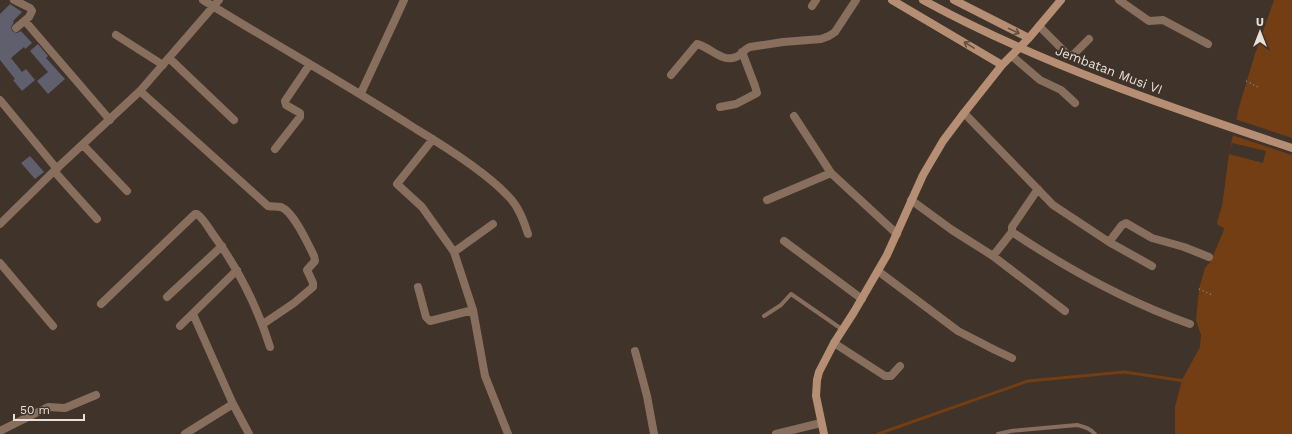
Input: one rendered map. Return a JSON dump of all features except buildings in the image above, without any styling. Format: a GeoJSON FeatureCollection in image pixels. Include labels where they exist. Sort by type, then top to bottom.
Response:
{"type":"FeatureCollection","features":[{"type":"Feature","properties":{"kind":"street"},"geometry":{"type":"LineString","coordinates":[[14,0],[32,10],[32,14],[16,28]]}},
{"type":"Feature","properties":{"kind":"street"},"geometry":{"type":"LineString","coordinates":[[203,0],[216,3],[310,64],[361,93],[484,174],[510,197],[518,209],[528,234]]}},
{"type":"Feature","properties":{"kind":"street"},"geometry":{"type":"LineString","coordinates":[[361,93],[404,0]]}},
{"type":"Feature","properties":{"kind":"street"},"geometry":{"type":"LineString","coordinates":[[671,75],[697,44],[724,57],[734,57],[750,47],[783,42],[821,39],[829,36],[835,32],[856,0]]}},
{"type":"Feature","properties":{"kind":"street"},"geometry":{"type":"LineString","coordinates":[[892,0],[1002,65]]}},
{"type":"Feature","properties":{"kind":"street","name":"Jembatan Musi VI"},"geometry":{"type":"LineString","coordinates":[[923,0],[984,32],[1109,86],[1292,148]]}},
{"type":"Feature","properties":{"kind":"street"},"geometry":{"type":"LineString","coordinates":[[954,0],[1029,38]]}},
{"type":"Feature","properties":{"kind":"street"},"geometry":{"type":"LineString","coordinates":[[824,434],[816,396],[817,380],[823,364],[834,343],[878,271],[897,234],[911,200],[934,156],[964,113],[1002,65],[1040,26],[1061,0]]}},
{"type":"Feature","properties":{"kind":"street"},"geometry":{"type":"LineString","coordinates":[[1119,0],[1148,21],[1163,20],[1208,44]]}},
{"type":"Feature","properties":{"kind":"street"},"geometry":{"type":"LineString","coordinates":[[1,221],[140,91],[216,3]]}},
{"type":"Feature","properties":{"kind":"street"},"geometry":{"type":"LineString","coordinates":[[25,21],[110,120]]}},
{"type":"Feature","properties":{"kind":"street"},"geometry":{"type":"LineString","coordinates":[[1040,26],[1068,55],[1072,55],[1089,39]]}},
{"type":"Feature","properties":{"kind":"street"},"geometry":{"type":"LineString","coordinates":[[116,35],[163,65]]}},
{"type":"Feature","properties":{"kind":"street"},"geometry":{"type":"LineString","coordinates":[[720,107],[736,104],[757,93],[756,86],[742,52]]}},
{"type":"Feature","properties":{"kind":"street"},"geometry":{"type":"LineString","coordinates":[[1012,56],[1040,80],[1061,90],[1075,103]]}},
{"type":"Feature","properties":{"kind":"street"},"geometry":{"type":"LineString","coordinates":[[169,58],[234,120]]}},
{"type":"Feature","properties":{"kind":"street"},"geometry":{"type":"LineString","coordinates":[[274,149],[300,117],[300,113],[286,105],[285,101],[310,64]]}},
{"type":"Feature","properties":{"kind":"street"},"geometry":{"type":"LineString","coordinates":[[140,91],[268,206],[285,209],[294,221],[314,256],[314,261],[307,270],[313,283],[312,288],[294,303],[263,324]]}},
{"type":"Feature","properties":{"kind":"street"},"geometry":{"type":"LineString","coordinates":[[0,100],[97,219]]}},
{"type":"Feature","properties":{"kind":"street"},"geometry":{"type":"LineString","coordinates":[[964,113],[1053,205],[1098,233],[1109,242],[1152,266]]}},
{"type":"Feature","properties":{"kind":"street"},"geometry":{"type":"LineString","coordinates":[[794,116],[831,173],[897,234]]}},
{"type":"Feature","properties":{"kind":"street"},"geometry":{"type":"LineString","coordinates":[[432,139],[397,184],[422,207],[454,252],[473,310],[485,376],[508,434]]}},
{"type":"Feature","properties":{"kind":"street"},"geometry":{"type":"LineString","coordinates":[[83,145],[127,191]]}},
{"type":"Feature","properties":{"kind":"street"},"geometry":{"type":"LineString","coordinates":[[767,200],[831,173]]}},
{"type":"Feature","properties":{"kind":"street"},"geometry":{"type":"LineString","coordinates":[[993,256],[1012,232],[1012,227],[1038,189]]}},
{"type":"Feature","properties":{"kind":"street"},"geometry":{"type":"LineString","coordinates":[[911,200],[952,230],[993,256],[1066,311]]}},
{"type":"Feature","properties":{"kind":"street"},"geometry":{"type":"LineString","coordinates":[[101,304],[196,214],[199,215],[222,246],[237,270],[252,298],[263,324],[270,347]]}},
{"type":"Feature","properties":{"kind":"street"},"geometry":{"type":"LineString","coordinates":[[1109,242],[1122,225],[1126,223],[1152,238],[1184,247],[1209,257]]}},
{"type":"Feature","properties":{"kind":"street"},"geometry":{"type":"LineString","coordinates":[[454,252],[493,224]]}},
{"type":"Feature","properties":{"kind":"street"},"geometry":{"type":"LineString","coordinates":[[1012,232],[1051,258],[1099,284],[1156,312],[1190,324]]}},
{"type":"Feature","properties":{"kind":"street"},"geometry":{"type":"LineString","coordinates":[[784,241],[862,299]]}},
{"type":"Feature","properties":{"kind":"street"},"geometry":{"type":"LineString","coordinates":[[167,296],[222,246]]}},
{"type":"Feature","properties":{"kind":"street"},"geometry":{"type":"LineString","coordinates":[[0,263],[53,326]]}},
{"type":"Feature","properties":{"kind":"street"},"geometry":{"type":"LineString","coordinates":[[180,326],[237,270]]}},
{"type":"Feature","properties":{"kind":"street"},"geometry":{"type":"LineString","coordinates":[[878,271],[958,330],[990,348],[1012,358]]}},
{"type":"Feature","properties":{"kind":"street"},"geometry":{"type":"LineString","coordinates":[[418,287],[426,317],[430,322],[473,310]]}},
{"type":"Feature","properties":{"kind":"street"},"geometry":{"type":"LineString","coordinates":[[193,314],[233,404],[249,434]]}},
{"type":"Feature","properties":{"kind":"street"},"geometry":{"type":"LineString","coordinates":[[834,343],[885,376],[891,376],[900,366]]}},
{"type":"Feature","properties":{"kind":"street"},"geometry":{"type":"LineString","coordinates":[[635,351],[647,396],[654,434]]}},
{"type":"Feature","properties":{"kind":"street"},"geometry":{"type":"LineString","coordinates":[[0,431],[48,407],[64,408],[96,395]]}},
{"type":"Feature","properties":{"kind":"street"},"geometry":{"type":"LineString","coordinates":[[185,434],[233,404]]}},
{"type":"Feature","properties":{"kind":"street"},"geometry":{"type":"LineString","coordinates":[[776,434],[821,423]]}},
{"type":"Feature","properties":{"kind":"lane"},"geometry":{"type":"LineString","coordinates":[[764,316],[781,305],[791,294],[844,328]]}},
{"type":"Feature","properties":{"kind":"lane"},"geometry":{"type":"LineString","coordinates":[[998,434],[1011,431],[1077,425],[1092,430],[1095,434]]}},
{"type":"Feature","properties":{"kind":"path"},"geometry":{"type":"LineString","coordinates":[[1246,81],[1260,88]]}},
{"type":"Feature","properties":{"kind":"path"},"geometry":{"type":"LineString","coordinates":[[1199,289],[1212,295]]}},
{"type":"Feature","properties":{"kind":"shaded area"},"geometry":{"type":"Polygon","coordinates":[[[1274,0],[1292,0],[1292,434],[1175,434],[1175,407],[1182,380],[1200,347],[1201,335],[1196,320],[1199,289],[1205,268],[1211,261],[1224,228],[1218,225],[1217,222],[1222,206],[1229,154],[1239,107],[1255,54],[1274,0]]]}},
{"type":"Feature","properties":{"kind":"pier"},"geometry":{"type":"Polygon","coordinates":[[[1235,119],[1292,138],[1292,155],[1232,135],[1235,119]]]}},
{"type":"Feature","properties":{"kind":"pier"},"geometry":{"type":"Polygon","coordinates":[[[1232,143],[1266,151],[1263,163],[1229,154],[1232,143]]]}},
{"type":"Feature","properties":{"kind":"waterway"},"geometry":{"type":"LineString","coordinates":[[878,434],[1028,381],[1124,372],[1185,381]]}}]}
